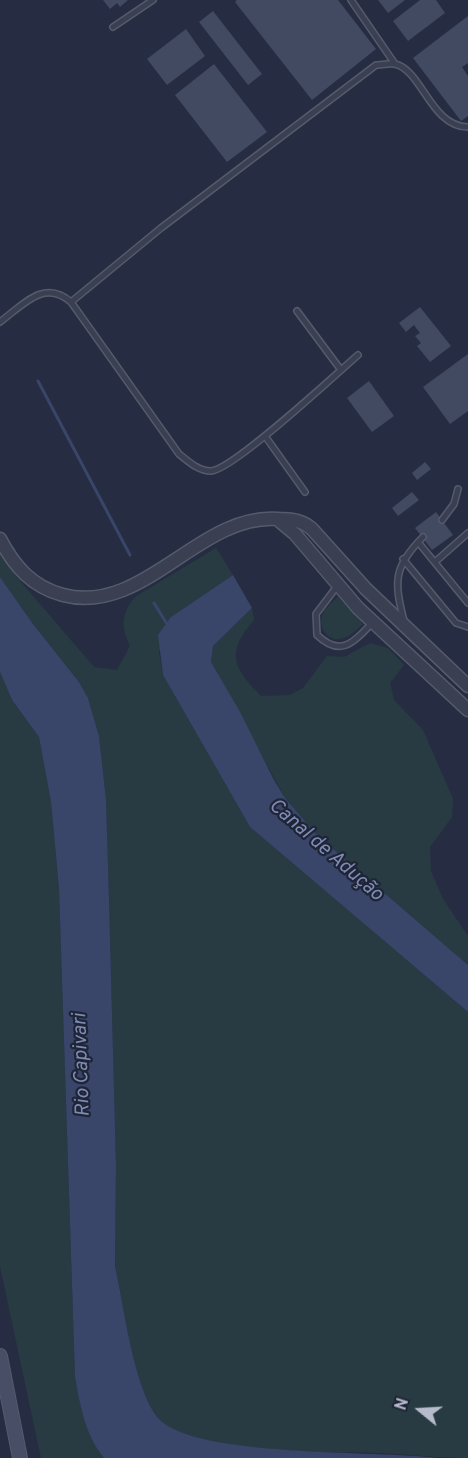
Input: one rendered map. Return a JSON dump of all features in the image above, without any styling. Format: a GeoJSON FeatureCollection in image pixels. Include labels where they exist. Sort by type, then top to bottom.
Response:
{"type":"FeatureCollection","features":[{"type":"Feature","properties":{"kind":"main road"},"geometry":{"type":"LineString","coordinates":[[0,1356],[20,1458]]}},
{"type":"Feature","properties":{"kind":"street"},"geometry":{"type":"LineString","coordinates":[[0,539],[22,573],[39,585],[55,593],[90,599],[119,591],[241,523],[254,519],[300,520],[307,524],[351,573],[468,686]]}},
{"type":"Feature","properties":{"kind":"street"},"geometry":{"type":"LineString","coordinates":[[278,519],[295,534],[373,622],[468,710]]}},
{"type":"Feature","properties":{"kind":"street"},"geometry":{"type":"LineString","coordinates":[[338,585],[351,573]]}},
{"type":"Feature","properties":{"kind":"street"},"geometry":{"type":"LineString","coordinates":[[396,644],[397,629],[409,630]]}},
{"type":"Feature","properties":{"kind":"lane"},"geometry":{"type":"LineString","coordinates":[[113,27],[153,0]]}},
{"type":"Feature","properties":{"kind":"lane"},"geometry":{"type":"LineString","coordinates":[[351,0],[395,64],[406,71],[445,119],[460,127],[468,127]]}},
{"type":"Feature","properties":{"kind":"lane"},"geometry":{"type":"LineString","coordinates":[[71,302],[161,228],[376,65],[395,64]]}},
{"type":"Feature","properties":{"kind":"lane"},"geometry":{"type":"LineString","coordinates":[[0,322],[34,297],[48,291],[62,294],[71,302],[179,454],[194,466],[211,471],[223,467],[265,436],[358,355]]}},
{"type":"Feature","properties":{"kind":"lane"},"geometry":{"type":"LineString","coordinates":[[297,311],[341,370]]}},
{"type":"Feature","properties":{"kind":"lane"},"geometry":{"type":"LineString","coordinates":[[265,436],[305,492]]}},
{"type":"Feature","properties":{"kind":"lane"},"geometry":{"type":"LineString","coordinates":[[442,520],[454,504],[458,489]]}},
{"type":"Feature","properties":{"kind":"lane"},"geometry":{"type":"LineString","coordinates":[[435,562],[468,533]]}},
{"type":"Feature","properties":{"kind":"lane"},"geometry":{"type":"LineString","coordinates":[[409,630],[398,575],[403,559],[423,537]]}},
{"type":"Feature","properties":{"kind":"lane"},"geometry":{"type":"LineString","coordinates":[[418,542],[468,603]]}},
{"type":"Feature","properties":{"kind":"lane"},"geometry":{"type":"LineString","coordinates":[[403,559],[456,623],[468,627]]}},
{"type":"Feature","properties":{"kind":"lane"},"geometry":{"type":"LineString","coordinates":[[338,585],[316,614],[317,635],[327,644],[338,647],[349,644],[373,622]]}},
{"type":"Feature","properties":{"kind":"shaded area"},"geometry":{"type":"Polygon","coordinates":[[[216,548],[233,575],[171,617],[159,652],[163,675],[250,827],[468,1012],[468,1458],[261,1450],[199,1440],[175,1431],[159,1419],[150,1405],[136,1368],[115,1266],[116,1165],[109,898],[106,799],[99,736],[88,698],[79,682],[33,624],[0,577],[0,552],[14,574],[94,667],[117,670],[130,646],[124,620],[127,609],[135,597],[216,548]]]}},
{"type":"Feature","properties":{"kind":"shaded area"},"geometry":{"type":"Polygon","coordinates":[[[338,597],[363,624],[349,636],[338,639],[326,634],[321,621],[325,610],[338,597]]]}},
{"type":"Feature","properties":{"kind":"shaded area"},"geometry":{"type":"Polygon","coordinates":[[[252,608],[254,620],[239,641],[236,659],[244,676],[261,696],[290,695],[303,688],[327,656],[344,657],[370,643],[388,648],[404,665],[390,683],[394,700],[423,730],[453,799],[452,817],[430,847],[431,871],[443,899],[468,936],[468,965],[317,835],[285,798],[211,662],[213,646],[252,608]]]}},
{"type":"Feature","properties":{"kind":"shaded area"},"geometry":{"type":"Polygon","coordinates":[[[0,672],[12,700],[39,737],[51,802],[59,889],[75,1377],[88,1430],[104,1458],[41,1458],[0,1266],[0,672]]]}},
{"type":"Feature","properties":{"kind":"water","name":"Canal de Adução"},"geometry":{"type":"Polygon","coordinates":[[[233,575],[252,608],[213,646],[211,662],[240,712],[274,780],[285,798],[317,835],[468,965],[468,1012],[250,827],[163,675],[158,635],[171,617],[233,575]]]}},
{"type":"Feature","properties":{"kind":"water","name":"Rio Capivari"},"geometry":{"type":"Polygon","coordinates":[[[0,577],[33,624],[79,682],[88,698],[99,736],[106,799],[109,898],[116,1165],[115,1266],[136,1368],[150,1406],[159,1419],[179,1432],[210,1440],[289,1450],[437,1458],[104,1458],[92,1440],[81,1409],[75,1377],[59,889],[51,802],[39,737],[12,700],[0,672],[0,577]]]}},
{"type":"Feature","properties":{"kind":"building"},"geometry":{"type":"Polygon","coordinates":[[[103,0],[128,0],[120,7],[117,3],[110,9],[103,0]]]}},
{"type":"Feature","properties":{"kind":"building"},"geometry":{"type":"Polygon","coordinates":[[[237,0],[338,0],[376,49],[312,100],[235,2],[237,0]]]}},
{"type":"Feature","properties":{"kind":"building"},"geometry":{"type":"Polygon","coordinates":[[[378,0],[405,0],[388,13],[378,0]]]}},
{"type":"Feature","properties":{"kind":"building"},"geometry":{"type":"Polygon","coordinates":[[[420,0],[436,0],[445,13],[408,41],[393,21],[420,0]]]}},
{"type":"Feature","properties":{"kind":"building"},"geometry":{"type":"Polygon","coordinates":[[[213,11],[262,74],[248,85],[199,22],[213,11]]]}},
{"type":"Feature","properties":{"kind":"building"},"geometry":{"type":"Polygon","coordinates":[[[468,16],[468,63],[462,67],[468,76],[468,116],[461,121],[413,58],[468,16]]]}},
{"type":"Feature","properties":{"kind":"building"},"geometry":{"type":"Polygon","coordinates":[[[186,29],[205,56],[167,85],[147,59],[186,29]]]}},
{"type":"Feature","properties":{"kind":"building"},"geometry":{"type":"Polygon","coordinates":[[[214,64],[267,132],[227,162],[175,95],[214,64]]]}},
{"type":"Feature","properties":{"kind":"building"},"geometry":{"type":"Polygon","coordinates":[[[420,307],[451,346],[430,362],[417,346],[421,343],[415,336],[420,333],[414,325],[406,332],[399,323],[420,307]]]}},
{"type":"Feature","properties":{"kind":"building"},"geometry":{"type":"Polygon","coordinates":[[[468,354],[468,411],[450,424],[423,387],[468,354]]]}},
{"type":"Feature","properties":{"kind":"building"},"geometry":{"type":"Polygon","coordinates":[[[369,381],[394,416],[372,432],[347,398],[369,381]]]}},
{"type":"Feature","properties":{"kind":"building"},"geometry":{"type":"Polygon","coordinates":[[[425,462],[431,469],[417,480],[412,473],[425,462]]]}},
{"type":"Feature","properties":{"kind":"building"},"geometry":{"type":"Polygon","coordinates":[[[412,492],[419,500],[398,516],[392,508],[412,492]]]}},
{"type":"Feature","properties":{"kind":"building"},"geometry":{"type":"Polygon","coordinates":[[[436,512],[453,535],[432,550],[415,528],[436,512]]]}},
{"type":"Feature","properties":{"kind":"waterway"},"geometry":{"type":"LineString","coordinates":[[38,381],[130,555]]}},
{"type":"Feature","properties":{"kind":"waterway"},"geometry":{"type":"LineString","coordinates":[[154,603],[167,624]]}}]}
